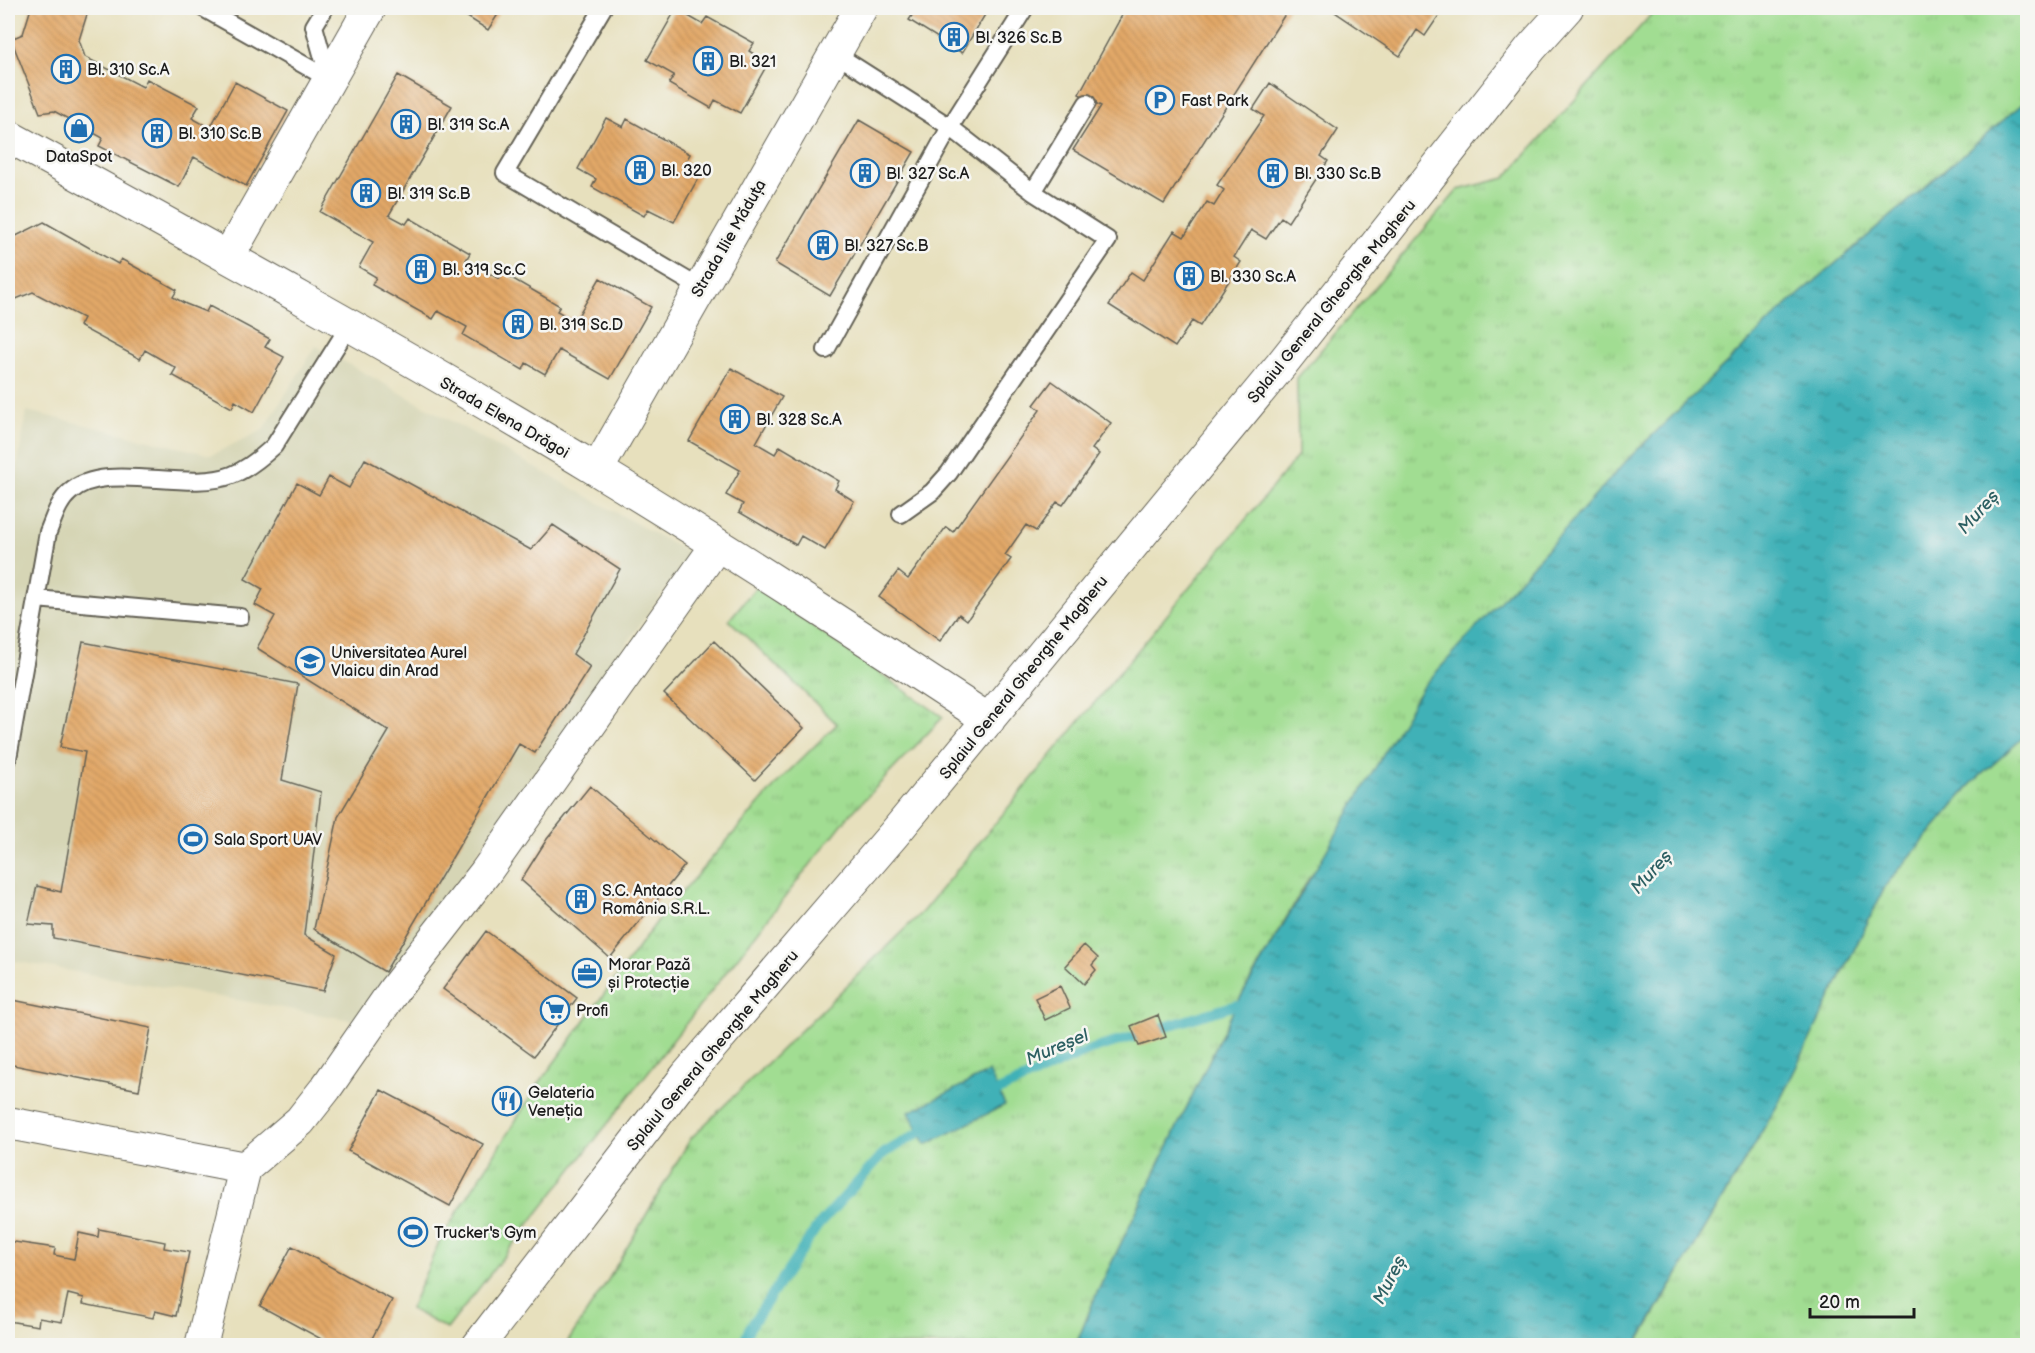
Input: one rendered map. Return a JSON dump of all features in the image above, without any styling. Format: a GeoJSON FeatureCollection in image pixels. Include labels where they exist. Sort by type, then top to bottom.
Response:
{"type":"FeatureCollection","features":[{"type":"Feature","properties":{"kind":"street"},"geometry":{"type":"LineString","coordinates":[[228,257],[370,8]]}},
{"type":"Feature","properties":{"kind":"street","name":"Strada Ilie Măduța"},"geometry":{"type":"LineString","coordinates":[[597,470],[861,8]]}},
{"type":"Feature","properties":{"kind":"street","name":"Splaiul General Gheorghe Magheru"},"geometry":{"type":"LineString","coordinates":[[478,1346],[687,1075],[989,720],[1281,365],[1531,48],[1567,8]]}},
{"type":"Feature","properties":{"kind":"street","name":"Strada Elena Drăgoi"},"geometry":{"type":"LineString","coordinates":[[8,136],[228,257],[597,470],[989,720]]}},
{"type":"Feature","properties":{"kind":"street"},"geometry":{"type":"LineString","coordinates":[[201,1346],[245,1168],[300,1121],[326,1088],[394,990],[485,873],[717,545]]}},
{"type":"Feature","properties":{"kind":"street"},"geometry":{"type":"LineString","coordinates":[[8,1123],[245,1168]]}},
{"type":"Feature","properties":{"kind":"lane"},"geometry":{"type":"LineString","coordinates":[[202,8],[329,80]]}},
{"type":"Feature","properties":{"kind":"lane"},"geometry":{"type":"LineString","coordinates":[[325,8],[314,26],[329,80]]}},
{"type":"Feature","properties":{"kind":"lane"},"geometry":{"type":"LineString","coordinates":[[603,8],[505,173],[700,288]]}},
{"type":"Feature","properties":{"kind":"lane"},"geometry":{"type":"LineString","coordinates":[[826,351],[950,127],[1025,8]]}},
{"type":"Feature","properties":{"kind":"lane"},"geometry":{"type":"LineString","coordinates":[[834,53],[950,127],[1033,192],[1108,240],[949,473],[932,492],[901,514]]}},
{"type":"Feature","properties":{"kind":"lane"},"geometry":{"type":"LineString","coordinates":[[1033,192],[1087,104]]}},
{"type":"Feature","properties":{"kind":"lane"},"geometry":{"type":"LineString","coordinates":[[8,758],[48,532],[59,505],[70,491],[88,482],[114,477],[201,482],[232,475],[257,461],[274,446],[349,326]]}},
{"type":"Feature","properties":{"kind":"lane"},"geometry":{"type":"LineString","coordinates":[[36,599],[240,618]]}},
{"type":"Feature","properties":{"kind":"shaded area","name":"Universitatea Aurel Vlaicu din Arad"},"geometry":{"type":"Polygon","coordinates":[[[316,346],[691,554],[357,1021],[8,960],[8,516],[27,411],[211,455],[263,430],[316,346]]]}},
{"type":"Feature","properties":{"kind":"green space"},"geometry":{"type":"Polygon","coordinates":[[[1657,8],[2027,8],[2027,100],[1788,304],[1629,458],[1308,880],[1236,1005],[1096,1295],[1076,1345],[565,1346],[608,1280],[691,1138],[923,911],[1298,456],[1297,378],[1458,190],[1505,178],[1657,8]]]}},
{"type":"Feature","properties":{"kind":"green space"},"geometry":{"type":"Polygon","coordinates":[[[756,587],[943,717],[846,819],[447,1329],[410,1309],[440,1240],[540,1082],[661,916],[781,779],[837,724],[729,620],[756,587]]]}},
{"type":"Feature","properties":{"kind":"green space"},"geometry":{"type":"Polygon","coordinates":[[[2027,734],[2027,1345],[1636,1346],[1777,1106],[1886,885],[1971,784],[2027,734]]]}},
{"type":"Feature","properties":{"kind":"water","name":"Mureș"},"geometry":{"type":"Polygon","coordinates":[[[2027,100],[2027,734],[1971,784],[1886,885],[1777,1106],[1636,1345],[1076,1345],[1096,1295],[1236,1005],[1422,688],[1629,458],[1788,304],[2027,100]]]}},
{"type":"Feature","properties":{"kind":"water"},"geometry":{"type":"Polygon","coordinates":[[[989,1072],[1005,1105],[926,1145],[909,1112],[989,1072]]]}},
{"type":"Feature","properties":{"kind":"building"},"geometry":{"type":"Polygon","coordinates":[[[31,8],[89,8],[79,40],[85,57],[143,87],[147,79],[199,106],[192,118],[210,128],[235,82],[288,111],[246,186],[194,157],[179,187],[99,146],[103,138],[54,111],[40,113],[11,39],[23,34],[31,8]]]}},
{"type":"Feature","properties":{"kind":"building"},"geometry":{"type":"Polygon","coordinates":[[[453,8],[502,8],[488,30],[453,8]]]}},
{"type":"Feature","properties":{"kind":"building","name":"Bl. 326 Sc.B"},"geometry":{"type":"Polygon","coordinates":[[[917,8],[989,8],[962,53],[909,20],[917,8]]]}},
{"type":"Feature","properties":{"kind":"building","name":"Fast Park"},"geometry":{"type":"Polygon","coordinates":[[[1126,8],[1289,8],[1164,204],[1073,150],[1101,106],[1079,94],[1126,8]]]}},
{"type":"Feature","properties":{"kind":"building"},"geometry":{"type":"Polygon","coordinates":[[[1338,8],[1444,8],[1425,36],[1417,30],[1400,56],[1335,12],[1338,8]]]}},
{"type":"Feature","properties":{"kind":"building","name":"Bl. 321"},"geometry":{"type":"Polygon","coordinates":[[[676,9],[702,24],[707,17],[754,43],[749,51],[768,63],[740,113],[715,100],[711,108],[669,84],[674,75],[647,60],[676,9]]]}},
{"type":"Feature","properties":{"kind":"building"},"geometry":{"type":"Polygon","coordinates":[[[398,75],[452,106],[389,215],[406,224],[410,218],[470,253],[466,260],[499,279],[503,273],[560,306],[557,311],[575,321],[600,278],[651,307],[610,379],[559,350],[545,374],[526,363],[523,370],[463,335],[467,327],[438,311],[433,319],[372,285],[376,277],[359,267],[373,242],[320,212],[398,75]]]}},
{"type":"Feature","properties":{"kind":"building"},"geometry":{"type":"Polygon","coordinates":[[[1270,83],[1338,130],[1321,156],[1328,161],[1288,222],[1281,217],[1266,239],[1251,230],[1234,257],[1241,262],[1200,326],[1192,321],[1175,347],[1109,305],[1131,272],[1143,280],[1174,231],[1184,237],[1207,202],[1214,206],[1224,190],[1217,185],[1264,116],[1253,109],[1270,83]]]}},
{"type":"Feature","properties":{"kind":"building","name":"Bl. 320"},"geometry":{"type":"Polygon","coordinates":[[[606,118],[623,127],[627,119],[690,154],[686,162],[702,171],[674,222],[648,209],[644,216],[592,187],[596,179],[578,169],[606,118]]]}},
{"type":"Feature","properties":{"kind":"building"},"geometry":{"type":"Polygon","coordinates":[[[859,120],[914,152],[830,296],[775,263],[859,120]]]}},
{"type":"Feature","properties":{"kind":"building"},"geometry":{"type":"Polygon","coordinates":[[[44,222],[118,264],[121,259],[177,290],[173,297],[186,304],[206,312],[209,306],[270,339],[265,347],[284,357],[254,412],[235,401],[232,408],[172,375],[176,368],[145,350],[140,359],[79,326],[83,318],[33,292],[11,301],[8,311],[8,240],[44,222]]]}},
{"type":"Feature","properties":{"kind":"building"},"geometry":{"type":"Polygon","coordinates":[[[731,368],[782,397],[756,443],[775,454],[780,446],[839,481],[835,489],[854,501],[825,550],[801,536],[796,545],[739,512],[743,504],[726,495],[740,470],[689,441],[731,368]]]}},
{"type":"Feature","properties":{"kind":"building"},"geometry":{"type":"Polygon","coordinates":[[[1052,381],[1111,423],[1092,449],[1099,454],[1063,505],[1057,502],[1036,531],[1026,525],[1005,555],[1011,559],[967,620],[959,614],[940,641],[879,597],[898,571],[908,579],[946,527],[953,532],[1040,410],[1034,405],[1052,381]]]}},
{"type":"Feature","properties":{"kind":"building"},"geometry":{"type":"Polygon","coordinates":[[[365,459],[531,550],[553,525],[620,569],[573,654],[590,667],[535,753],[519,744],[385,972],[314,929],[338,817],[389,731],[257,648],[275,616],[255,605],[263,589],[245,579],[297,483],[319,495],[329,477],[349,488],[365,459]]]}},
{"type":"Feature","properties":{"kind":"building"},"geometry":{"type":"Polygon","coordinates":[[[714,641],[804,728],[755,780],[664,694],[714,641]]]}},
{"type":"Feature","properties":{"kind":"building","name":"Sala Sport UAV"},"geometry":{"type":"Polygon","coordinates":[[[83,642],[298,684],[282,780],[321,792],[304,935],[336,954],[323,991],[53,938],[53,926],[28,924],[37,886],[61,892],[85,752],[60,747],[83,642]]]}},
{"type":"Feature","properties":{"kind":"building"},"geometry":{"type":"Polygon","coordinates":[[[590,786],[685,865],[610,958],[521,880],[547,839],[590,786]]]}},
{"type":"Feature","properties":{"kind":"building"},"geometry":{"type":"Polygon","coordinates":[[[486,931],[577,998],[534,1056],[443,989],[486,931]]]}},
{"type":"Feature","properties":{"kind":"building"},"geometry":{"type":"Polygon","coordinates":[[[1084,945],[1098,958],[1092,965],[1096,970],[1084,984],[1065,966],[1084,945]]]}},
{"type":"Feature","properties":{"kind":"building"},"geometry":{"type":"Polygon","coordinates":[[[1060,986],[1070,1008],[1045,1020],[1035,998],[1060,986]]]}},
{"type":"Feature","properties":{"kind":"building"},"geometry":{"type":"Polygon","coordinates":[[[8,999],[151,1028],[139,1090],[8,1064],[8,999]]]}},
{"type":"Feature","properties":{"kind":"building"},"geometry":{"type":"Polygon","coordinates":[[[1158,1015],[1166,1037],[1139,1046],[1131,1026],[1158,1015]]]}},
{"type":"Feature","properties":{"kind":"building"},"geometry":{"type":"Polygon","coordinates":[[[381,1090],[483,1144],[450,1206],[348,1151],[381,1090]]]}},
{"type":"Feature","properties":{"kind":"building"},"geometry":{"type":"Polygon","coordinates":[[[99,1229],[165,1242],[164,1248],[189,1252],[176,1316],[155,1311],[153,1318],[83,1304],[84,1298],[68,1294],[62,1322],[39,1318],[38,1326],[8,1321],[8,1241],[55,1248],[54,1255],[74,1259],[79,1233],[98,1237],[99,1229]]]}},
{"type":"Feature","properties":{"kind":"building"},"geometry":{"type":"Polygon","coordinates":[[[292,1246],[392,1300],[368,1346],[334,1346],[260,1306],[292,1246]]]}},
{"type":"Feature","properties":{"kind":"waterway","name":"Mureșel"},"geometry":{"type":"LineString","coordinates":[[987,1096],[1090,1050],[1236,1005],[1247,1011]]}},
{"type":"Feature","properties":{"kind":"waterway","name":"Mureșel"},"geometry":{"type":"LineString","coordinates":[[743,1346],[749,1329],[817,1227],[884,1153],[931,1126]]}},
{"type":"Feature","properties":{"kind":"place","name":"Bl. 326 Sc.B"},"geometry":{"type":"Point","coordinates":[954,37]}},
{"type":"Feature","properties":{"kind":"place","name":"Bl. 321"},"geometry":{"type":"Point","coordinates":[708,61]}},
{"type":"Feature","properties":{"kind":"place","name":"Bl. 310 Sc.A"},"geometry":{"type":"Point","coordinates":[66,69]}},
{"type":"Feature","properties":{"kind":"place","name":"Fast Park"},"geometry":{"type":"Point","coordinates":[1160,100]}},
{"type":"Feature","properties":{"kind":"place","name":"Bl. 319 Sc.A"},"geometry":{"type":"Point","coordinates":[406,124]}},
{"type":"Feature","properties":{"kind":"place","name":"DataSpot"},"geometry":{"type":"Point","coordinates":[79,128]}},
{"type":"Feature","properties":{"kind":"place","name":"Bl. 310 Sc.B"},"geometry":{"type":"Point","coordinates":[157,133]}},
{"type":"Feature","properties":{"kind":"place","name":"Bl. 320"},"geometry":{"type":"Point","coordinates":[640,170]}},
{"type":"Feature","properties":{"kind":"place","name":"Bl. 327 Sc.A"},"geometry":{"type":"Point","coordinates":[865,173]}},
{"type":"Feature","properties":{"kind":"place","name":"Bl. 330 Sc.B"},"geometry":{"type":"Point","coordinates":[1273,173]}},
{"type":"Feature","properties":{"kind":"place","name":"Bl. 319 Sc.B"},"geometry":{"type":"Point","coordinates":[366,193]}},
{"type":"Feature","properties":{"kind":"place","name":"Bl. 327 Sc.B"},"geometry":{"type":"Point","coordinates":[823,245]}},
{"type":"Feature","properties":{"kind":"place","name":"Bl. 319 Sc.C"},"geometry":{"type":"Point","coordinates":[421,269]}},
{"type":"Feature","properties":{"kind":"place","name":"Bl. 330 Sc.A"},"geometry":{"type":"Point","coordinates":[1189,276]}},
{"type":"Feature","properties":{"kind":"place","name":"Bl. 319 Sc.D"},"geometry":{"type":"Point","coordinates":[518,324]}},
{"type":"Feature","properties":{"kind":"place","name":"Bl. 328 Sc.A"},"geometry":{"type":"Point","coordinates":[735,419]}},
{"type":"Feature","properties":{"kind":"place","name":"Universitatea Aurel Vlaicu din Arad"},"geometry":{"type":"Point","coordinates":[310,661]}},
{"type":"Feature","properties":{"kind":"place","name":"Sala Sport UAV"},"geometry":{"type":"Point","coordinates":[193,839]}},
{"type":"Feature","properties":{"kind":"place","name":"S.C. Antaco România S.R.L."},"geometry":{"type":"Point","coordinates":[581,899]}},
{"type":"Feature","properties":{"kind":"place","name":"Morar Pază și Protecție"},"geometry":{"type":"Point","coordinates":[587,973]}},
{"type":"Feature","properties":{"kind":"place","name":"Profi"},"geometry":{"type":"Point","coordinates":[555,1010]}},
{"type":"Feature","properties":{"kind":"place","name":"Gelateria Veneția"},"geometry":{"type":"Point","coordinates":[507,1101]}},
{"type":"Feature","properties":{"kind":"place","name":"Trucker's Gym"},"geometry":{"type":"Point","coordinates":[413,1232]}}]}
